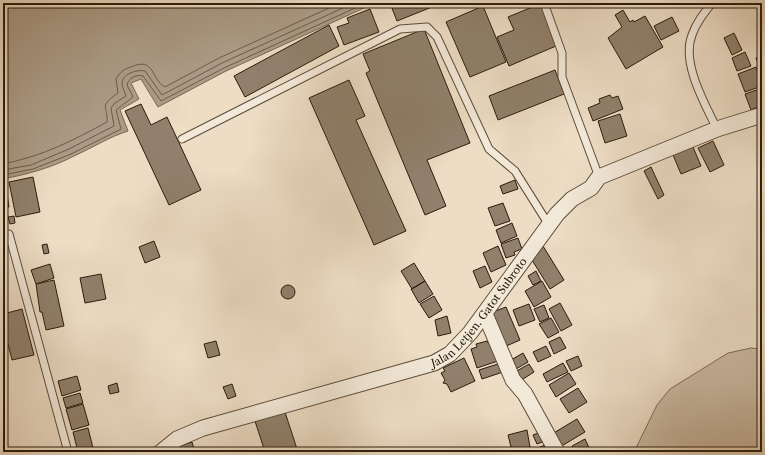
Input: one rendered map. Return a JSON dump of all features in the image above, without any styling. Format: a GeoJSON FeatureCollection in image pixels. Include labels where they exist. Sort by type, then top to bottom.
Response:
{"type":"FeatureCollection","features":[{"type":"Feature","properties":{"kind":"street","name":"Jalan Letjen. Gatot Subroto"},"geometry":{"type":"LineString","coordinates":[[161,452],[177,439],[203,428],[434,363],[450,354],[470,333],[549,225],[572,199],[591,188],[600,177],[717,128],[762,115]]}},
{"type":"Feature","properties":{"kind":"street"},"geometry":{"type":"LineString","coordinates":[[485,314],[513,380],[525,394],[557,452]]}},
{"type":"Feature","properties":{"kind":"lane"},"geometry":{"type":"LineString","coordinates":[[544,3],[562,53],[562,77],[600,177]]}},
{"type":"Feature","properties":{"kind":"lane"},"geometry":{"type":"LineString","coordinates":[[712,3],[702,16],[691,35],[690,61],[697,86],[717,128]]}},
{"type":"Feature","properties":{"kind":"lane"},"geometry":{"type":"LineString","coordinates":[[182,139],[400,29],[427,27],[437,37],[489,149],[515,171],[549,225]]}},
{"type":"Feature","properties":{"kind":"lane"},"geometry":{"type":"LineString","coordinates":[[9,234],[68,452]]}},
{"type":"Feature","properties":{"kind":"shaded area"},"geometry":{"type":"Polygon","coordinates":[[[751,348],[762,349],[762,452],[634,452],[657,405],[670,389],[728,353],[751,348]]]}},
{"type":"Feature","properties":{"kind":"water"},"geometry":{"type":"Polygon","coordinates":[[[3,3],[375,3],[226,71],[158,107],[141,79],[131,83],[139,99],[120,110],[128,131],[107,139],[57,164],[30,173],[3,179],[3,3]]]}},
{"type":"Feature","properties":{"kind":"building"},"geometry":{"type":"Polygon","coordinates":[[[390,3],[442,3],[397,21],[390,3]]]}},
{"type":"Feature","properties":{"kind":"building"},"geometry":{"type":"Polygon","coordinates":[[[542,3],[556,46],[509,66],[497,37],[514,30],[508,17],[542,3]]]}},
{"type":"Feature","properties":{"kind":"building"},"geometry":{"type":"Polygon","coordinates":[[[483,6],[506,62],[470,77],[446,22],[483,6]]]}},
{"type":"Feature","properties":{"kind":"building"},"geometry":{"type":"Polygon","coordinates":[[[370,9],[379,32],[344,45],[337,27],[349,23],[347,18],[370,9]]]}},
{"type":"Feature","properties":{"kind":"building"},"geometry":{"type":"Polygon","coordinates":[[[623,10],[630,22],[633,20],[634,22],[645,16],[663,47],[626,69],[608,38],[622,27],[615,15],[623,10]]]}},
{"type":"Feature","properties":{"kind":"building"},"geometry":{"type":"Polygon","coordinates":[[[672,17],[679,31],[661,40],[654,26],[672,17]]]}},
{"type":"Feature","properties":{"kind":"building"},"geometry":{"type":"Polygon","coordinates":[[[329,25],[339,46],[245,97],[234,76],[329,25]]]}},
{"type":"Feature","properties":{"kind":"building"},"geometry":{"type":"Polygon","coordinates":[[[424,29],[470,143],[427,160],[446,206],[425,215],[366,73],[370,71],[363,54],[424,29]]]}},
{"type":"Feature","properties":{"kind":"building"},"geometry":{"type":"Polygon","coordinates":[[[734,33],[742,50],[732,55],[724,38],[734,33]]]}},
{"type":"Feature","properties":{"kind":"building"},"geometry":{"type":"Polygon","coordinates":[[[745,52],[751,66],[737,71],[732,58],[745,52]]]}},
{"type":"Feature","properties":{"kind":"building"},"geometry":{"type":"Polygon","coordinates":[[[762,55],[762,74],[756,58],[762,55]]]}},
{"type":"Feature","properties":{"kind":"building"},"geometry":{"type":"Polygon","coordinates":[[[756,67],[762,86],[745,92],[738,74],[756,67]]]}},
{"type":"Feature","properties":{"kind":"building"},"geometry":{"type":"Polygon","coordinates":[[[555,70],[564,94],[498,120],[489,96],[555,70]]]}},
{"type":"Feature","properties":{"kind":"building"},"geometry":{"type":"Polygon","coordinates":[[[349,80],[365,116],[356,120],[406,231],[374,245],[309,98],[349,80]]]}},
{"type":"Feature","properties":{"kind":"building"},"geometry":{"type":"Polygon","coordinates":[[[762,88],[762,105],[751,110],[745,94],[762,88]]]}},
{"type":"Feature","properties":{"kind":"building"},"geometry":{"type":"Polygon","coordinates":[[[610,95],[612,98],[618,96],[623,109],[593,121],[588,108],[600,103],[599,99],[610,95]]]}},
{"type":"Feature","properties":{"kind":"building"},"geometry":{"type":"Polygon","coordinates":[[[141,104],[151,125],[167,117],[201,190],[169,205],[125,111],[141,104]]]}},
{"type":"Feature","properties":{"kind":"building"},"geometry":{"type":"Polygon","coordinates":[[[620,114],[627,136],[605,143],[598,121],[620,114]]]}},
{"type":"Feature","properties":{"kind":"building"},"geometry":{"type":"Polygon","coordinates":[[[713,141],[724,165],[710,172],[698,148],[713,141]]]}},
{"type":"Feature","properties":{"kind":"building"},"geometry":{"type":"Polygon","coordinates":[[[693,147],[701,166],[681,174],[673,155],[693,147]]]}},
{"type":"Feature","properties":{"kind":"building"},"geometry":{"type":"Polygon","coordinates":[[[651,167],[664,195],[658,199],[644,171],[651,167]]]}},
{"type":"Feature","properties":{"kind":"building"},"geometry":{"type":"Polygon","coordinates":[[[33,177],[40,212],[16,217],[9,182],[33,177]]]}},
{"type":"Feature","properties":{"kind":"building"},"geometry":{"type":"Polygon","coordinates":[[[515,180],[518,189],[503,194],[500,186],[515,180]]]}},
{"type":"Feature","properties":{"kind":"building"},"geometry":{"type":"Polygon","coordinates":[[[3,182],[5,182],[9,207],[3,208],[3,182]]]}},
{"type":"Feature","properties":{"kind":"building"},"geometry":{"type":"Polygon","coordinates":[[[503,203],[510,221],[495,226],[488,208],[503,203]]]}},
{"type":"Feature","properties":{"kind":"building"},"geometry":{"type":"Polygon","coordinates":[[[14,216],[15,223],[10,224],[8,217],[14,216]]]}},
{"type":"Feature","properties":{"kind":"building"},"geometry":{"type":"Polygon","coordinates":[[[512,223],[517,236],[501,243],[496,230],[512,223]]]}},
{"type":"Feature","properties":{"kind":"building"},"geometry":{"type":"Polygon","coordinates":[[[518,238],[522,249],[514,252],[515,255],[506,258],[501,244],[518,238]]]}},
{"type":"Feature","properties":{"kind":"building"},"geometry":{"type":"Polygon","coordinates":[[[154,241],[160,257],[145,263],[139,247],[154,241]]]}},
{"type":"Feature","properties":{"kind":"building"},"geometry":{"type":"Polygon","coordinates":[[[47,244],[49,253],[44,254],[42,245],[47,244]]]}},
{"type":"Feature","properties":{"kind":"building"},"geometry":{"type":"Polygon","coordinates":[[[498,246],[506,265],[491,272],[483,253],[498,246]]]}},
{"type":"Feature","properties":{"kind":"building"},"geometry":{"type":"Polygon","coordinates":[[[543,246],[564,280],[550,289],[532,260],[543,246]]]}},
{"type":"Feature","properties":{"kind":"building"},"geometry":{"type":"Polygon","coordinates":[[[414,263],[425,281],[412,289],[401,271],[414,263]]]}},
{"type":"Feature","properties":{"kind":"building"},"geometry":{"type":"Polygon","coordinates":[[[50,264],[54,278],[36,284],[31,270],[50,264]]]}},
{"type":"Feature","properties":{"kind":"building"},"geometry":{"type":"Polygon","coordinates":[[[485,266],[492,282],[480,288],[473,271],[485,266]]]}},
{"type":"Feature","properties":{"kind":"building"},"geometry":{"type":"Polygon","coordinates":[[[536,271],[541,281],[533,285],[528,276],[536,271]]]}},
{"type":"Feature","properties":{"kind":"building"},"geometry":{"type":"Polygon","coordinates":[[[101,274],[106,299],[85,303],[80,278],[101,274]]]}},
{"type":"Feature","properties":{"kind":"building"},"geometry":{"type":"Polygon","coordinates":[[[54,280],[64,326],[46,330],[42,312],[40,312],[36,284],[54,280]]]}},
{"type":"Feature","properties":{"kind":"building"},"geometry":{"type":"Polygon","coordinates":[[[425,281],[433,294],[419,303],[411,289],[425,281]]]}},
{"type":"Feature","properties":{"kind":"building"},"geometry":{"type":"Polygon","coordinates":[[[542,281],[551,297],[534,307],[525,291],[542,281]]]}},
{"type":"Feature","properties":{"kind":"building"},"geometry":{"type":"Polygon","coordinates":[[[288,285],[293,287],[295,292],[293,297],[288,299],[283,297],[281,292],[283,287],[288,285]]]}},
{"type":"Feature","properties":{"kind":"building"},"geometry":{"type":"Polygon","coordinates":[[[434,296],[442,310],[429,318],[420,304],[434,296]]]}},
{"type":"Feature","properties":{"kind":"building"},"geometry":{"type":"Polygon","coordinates":[[[560,303],[572,325],[561,331],[549,309],[560,303]]]}},
{"type":"Feature","properties":{"kind":"building"},"geometry":{"type":"Polygon","coordinates":[[[529,304],[535,320],[519,326],[513,310],[529,304]]]}},
{"type":"Feature","properties":{"kind":"building"},"geometry":{"type":"Polygon","coordinates":[[[544,305],[549,318],[540,322],[534,309],[544,305]]]}},
{"type":"Feature","properties":{"kind":"building"},"geometry":{"type":"Polygon","coordinates":[[[506,307],[520,340],[504,347],[490,313],[506,307]]]}},
{"type":"Feature","properties":{"kind":"building"},"geometry":{"type":"Polygon","coordinates":[[[22,309],[34,355],[12,360],[3,324],[3,314],[22,309]]]}},
{"type":"Feature","properties":{"kind":"building"},"geometry":{"type":"Polygon","coordinates":[[[447,316],[451,333],[438,336],[435,320],[447,316]]]}},
{"type":"Feature","properties":{"kind":"building"},"geometry":{"type":"Polygon","coordinates":[[[551,318],[559,332],[548,338],[539,324],[551,318]]]}},
{"type":"Feature","properties":{"kind":"building"},"geometry":{"type":"Polygon","coordinates":[[[560,337],[566,348],[554,354],[549,342],[560,337]]]}},
{"type":"Feature","properties":{"kind":"building"},"geometry":{"type":"Polygon","coordinates":[[[216,341],[220,355],[208,358],[204,344],[216,341]]]}},
{"type":"Feature","properties":{"kind":"building"},"geometry":{"type":"Polygon","coordinates":[[[487,341],[488,343],[495,341],[501,360],[477,368],[471,349],[477,347],[476,344],[487,341]]]}},
{"type":"Feature","properties":{"kind":"building"},"geometry":{"type":"Polygon","coordinates":[[[546,346],[551,356],[538,362],[533,352],[546,346]]]}},
{"type":"Feature","properties":{"kind":"building"},"geometry":{"type":"Polygon","coordinates":[[[523,353],[528,362],[516,369],[511,360],[523,353]]]}},
{"type":"Feature","properties":{"kind":"building"},"geometry":{"type":"Polygon","coordinates":[[[578,356],[582,366],[571,371],[566,361],[578,356]]]}},
{"type":"Feature","properties":{"kind":"building"},"geometry":{"type":"Polygon","coordinates":[[[464,358],[475,381],[451,392],[447,384],[443,383],[445,380],[441,373],[445,371],[443,368],[464,358]]]}},
{"type":"Feature","properties":{"kind":"building"},"geometry":{"type":"Polygon","coordinates":[[[504,362],[506,371],[482,379],[479,370],[504,362]]]}},
{"type":"Feature","properties":{"kind":"building"},"geometry":{"type":"Polygon","coordinates":[[[563,363],[568,372],[547,382],[543,374],[563,363]]]}},
{"type":"Feature","properties":{"kind":"building"},"geometry":{"type":"Polygon","coordinates":[[[529,364],[534,372],[520,381],[515,372],[529,364]]]}},
{"type":"Feature","properties":{"kind":"building"},"geometry":{"type":"Polygon","coordinates":[[[569,373],[576,384],[556,397],[549,385],[569,373]]]}},
{"type":"Feature","properties":{"kind":"building"},"geometry":{"type":"Polygon","coordinates":[[[77,376],[81,390],[62,396],[58,381],[77,376]]]}},
{"type":"Feature","properties":{"kind":"building"},"geometry":{"type":"Polygon","coordinates":[[[117,383],[119,392],[110,394],[108,386],[117,383]]]}},
{"type":"Feature","properties":{"kind":"building"},"geometry":{"type":"Polygon","coordinates":[[[232,384],[236,396],[228,399],[223,387],[232,384]]]}},
{"type":"Feature","properties":{"kind":"building"},"geometry":{"type":"Polygon","coordinates":[[[578,388],[587,402],[569,413],[560,399],[578,388]]]}},
{"type":"Feature","properties":{"kind":"building"},"geometry":{"type":"Polygon","coordinates":[[[80,393],[83,403],[66,408],[63,398],[80,393]]]}},
{"type":"Feature","properties":{"kind":"building"},"geometry":{"type":"Polygon","coordinates":[[[83,404],[89,425],[72,430],[66,409],[83,404]]]}},
{"type":"Feature","properties":{"kind":"building"},"geometry":{"type":"Polygon","coordinates":[[[284,409],[298,452],[265,452],[254,418],[284,409]]]}},
{"type":"Feature","properties":{"kind":"building"},"geometry":{"type":"Polygon","coordinates":[[[577,419],[585,432],[560,447],[552,434],[577,419]]]}},
{"type":"Feature","properties":{"kind":"building"},"geometry":{"type":"Polygon","coordinates":[[[88,428],[93,448],[78,452],[73,432],[88,428]]]}},
{"type":"Feature","properties":{"kind":"building"},"geometry":{"type":"Polygon","coordinates":[[[527,430],[530,447],[512,451],[508,435],[527,430]]]}},
{"type":"Feature","properties":{"kind":"building"},"geometry":{"type":"Polygon","coordinates":[[[541,432],[545,441],[537,444],[533,435],[541,432]]]}},
{"type":"Feature","properties":{"kind":"building"},"geometry":{"type":"Polygon","coordinates":[[[585,439],[591,452],[575,452],[572,446],[585,439]]]}},
{"type":"Feature","properties":{"kind":"building"},"geometry":{"type":"Polygon","coordinates":[[[192,442],[195,452],[176,452],[175,447],[192,442]]]}},
{"type":"Feature","properties":{"kind":"building"},"geometry":{"type":"Polygon","coordinates":[[[550,443],[554,452],[528,452],[550,443]]]}}]}
